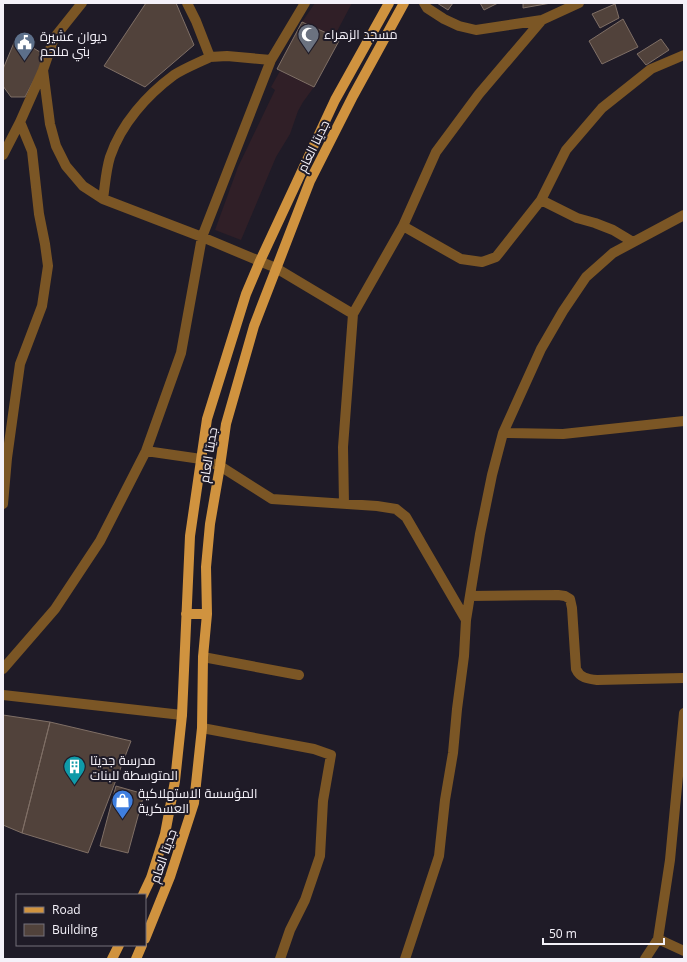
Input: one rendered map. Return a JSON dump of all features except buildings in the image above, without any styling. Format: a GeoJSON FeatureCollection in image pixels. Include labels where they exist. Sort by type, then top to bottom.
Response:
{"type":"FeatureCollection","features":[{"type":"Feature","properties":{"kind":"main road","name":"جديتا العام"},"geometry":{"type":"LineString","coordinates":[[143,894],[151,878],[165,834],[175,781],[182,715],[190,536],[207,419],[244,301],[260,261],[335,100],[389,3]]}},
{"type":"Feature","properties":{"kind":"main road","name":"جديتا العام"},"geometry":{"type":"LineString","coordinates":[[146,936],[170,876],[194,803],[202,728],[203,658],[207,614],[206,560],[210,524],[226,424],[254,326],[310,181],[353,96],[404,3]]}},
{"type":"Feature","properties":{"kind":"main road"},"geometry":{"type":"LineString","coordinates":[[186,614],[207,614]]}},
{"type":"Feature","properties":{"kind":"main road"},"geometry":{"type":"LineString","coordinates":[[112,959],[118,946]]}},
{"type":"Feature","properties":{"kind":"main road"},"geometry":{"type":"LineString","coordinates":[[136,959],[142,946]]}},
{"type":"Feature","properties":{"kind":"street"},"geometry":{"type":"LineString","coordinates":[[3,155],[20,122],[43,70],[54,38],[82,3]]}},
{"type":"Feature","properties":{"kind":"street"},"geometry":{"type":"LineString","coordinates":[[187,3],[196,21],[210,57]]}},
{"type":"Feature","properties":{"kind":"street"},"geometry":{"type":"LineString","coordinates":[[3,668],[55,609],[100,541],[146,451],[181,353],[202,237],[271,60],[305,3]]}},
{"type":"Feature","properties":{"kind":"street"},"geometry":{"type":"LineString","coordinates":[[424,3],[427,8],[444,19],[459,26],[476,30],[542,20],[579,3]]}},
{"type":"Feature","properties":{"kind":"street"},"geometry":{"type":"LineString","coordinates":[[344,504],[343,447],[353,314],[403,226],[436,152],[479,94],[542,20]]}},
{"type":"Feature","properties":{"kind":"street"},"geometry":{"type":"LineString","coordinates":[[403,226],[461,259],[482,262],[496,257],[541,200],[566,150],[602,108],[651,69],[684,55]]}},
{"type":"Feature","properties":{"kind":"street"},"geometry":{"type":"LineString","coordinates":[[103,199],[110,157],[118,140],[135,112],[148,98],[175,75],[210,57],[227,56],[271,60]]}},
{"type":"Feature","properties":{"kind":"street"},"geometry":{"type":"LineString","coordinates":[[43,70],[50,124],[56,146],[66,166],[83,186],[103,199],[202,237],[276,268],[353,314]]}},
{"type":"Feature","properties":{"kind":"street"},"geometry":{"type":"LineString","coordinates":[[3,504],[7,458],[20,364],[42,306],[48,266],[39,214],[32,151],[20,122]]}},
{"type":"Feature","properties":{"kind":"street"},"geometry":{"type":"LineString","coordinates":[[541,200],[577,218],[613,230],[633,242]]}},
{"type":"Feature","properties":{"kind":"street"},"geometry":{"type":"LineString","coordinates":[[405,959],[439,856],[445,800],[453,753],[464,656],[466,620],[480,534],[492,475],[503,433],[541,349],[563,311],[586,277],[613,253],[684,215]]}},
{"type":"Feature","properties":{"kind":"street"},"geometry":{"type":"LineString","coordinates":[[503,433],[563,434],[684,420]]}},
{"type":"Feature","properties":{"kind":"street"},"geometry":{"type":"LineString","coordinates":[[146,451],[201,459],[220,466],[272,499],[377,506],[396,509],[406,517],[466,620]]}},
{"type":"Feature","properties":{"kind":"street"},"geometry":{"type":"LineString","coordinates":[[470,596],[558,595],[565,596],[570,599],[572,608],[576,669],[578,674],[586,678],[597,680],[684,678]]}},
{"type":"Feature","properties":{"kind":"street"},"geometry":{"type":"LineString","coordinates":[[203,658],[299,675]]}},
{"type":"Feature","properties":{"kind":"street"},"geometry":{"type":"LineString","coordinates":[[3,695],[182,715]]}},
{"type":"Feature","properties":{"kind":"street"},"geometry":{"type":"LineString","coordinates":[[645,959],[658,939],[670,860],[684,713]]}},
{"type":"Feature","properties":{"kind":"street"},"geometry":{"type":"LineString","coordinates":[[202,728],[314,749],[330,755],[323,801],[320,856],[305,900],[290,930],[280,959]]}},
{"type":"Feature","properties":{"kind":"street"},"geometry":{"type":"LineString","coordinates":[[658,939],[684,951]]}},
{"type":"Feature","properties":{"kind":"shaded area"},"geometry":{"type":"Polygon","coordinates":[[[315,3],[352,3],[334,37],[302,22],[315,3]]]}},
{"type":"Feature","properties":{"kind":"shaded area"},"geometry":{"type":"Polygon","coordinates":[[[280,71],[314,87],[298,111],[290,134],[276,157],[241,240],[215,230],[238,167],[275,90],[271,87],[280,71]]]}},
{"type":"Feature","properties":{"kind":"place","name":"مسجد الزهراء"},"geometry":{"type":"Point","coordinates":[309,54]}},
{"type":"Feature","properties":{"kind":"place","name":"ديوان عشيرة بني ملحم"},"geometry":{"type":"Point","coordinates":[25,62]}},
{"type":"Feature","properties":{"kind":"place","name":"مدرسة جديتا المتوسطة للبنات"},"geometry":{"type":"Point","coordinates":[74,786]}},
{"type":"Feature","properties":{"kind":"place","name":"المؤسسة الاستهلاكية العسكرية"},"geometry":{"type":"Point","coordinates":[122,820]}}]}
